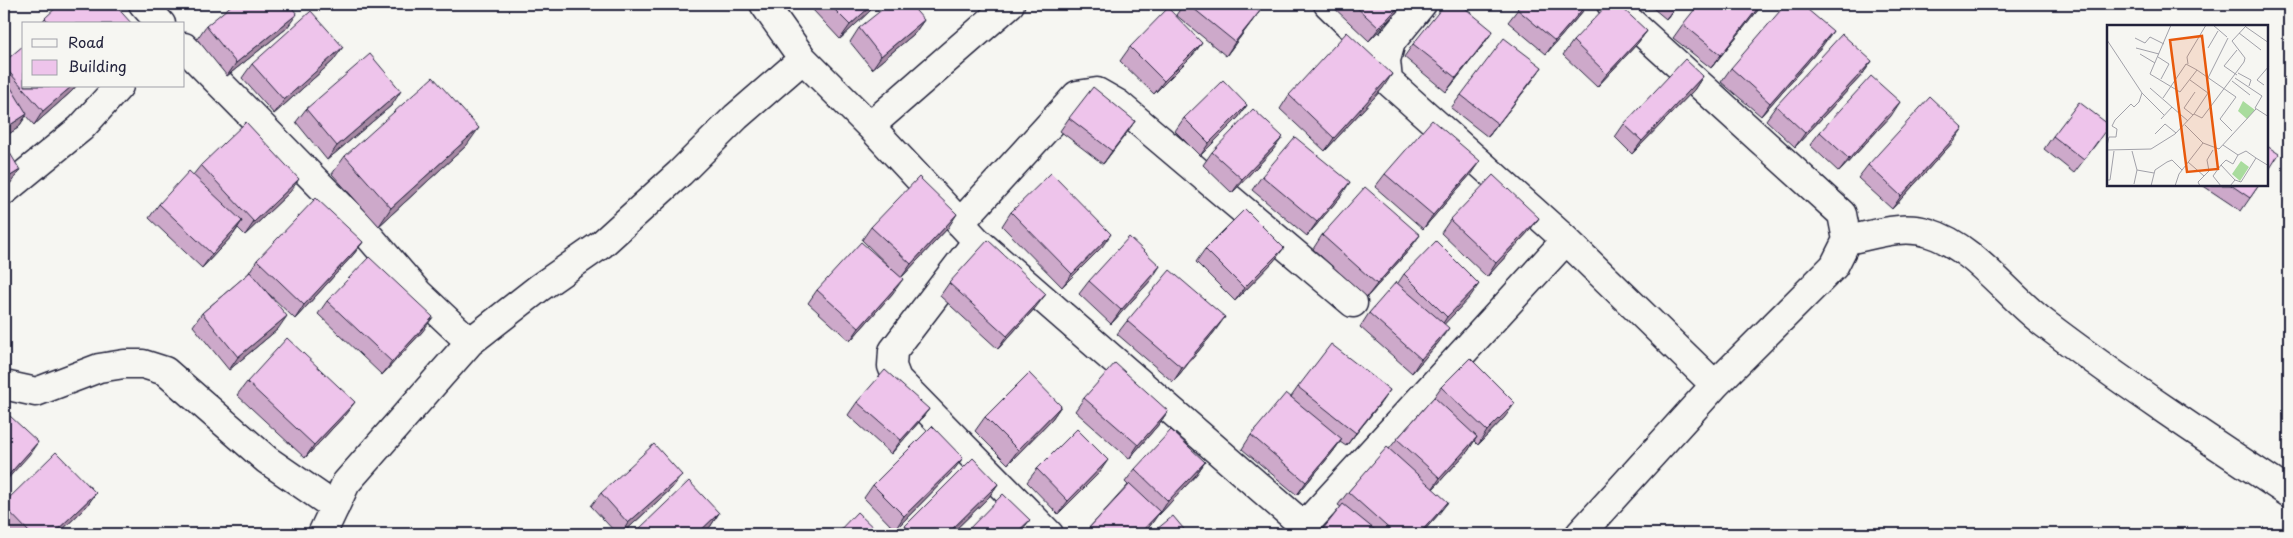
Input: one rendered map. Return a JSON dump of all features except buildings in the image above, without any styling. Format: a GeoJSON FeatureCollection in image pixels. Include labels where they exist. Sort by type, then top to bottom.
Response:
{"type":"FeatureCollection","features":[{"type":"Feature","properties":{"kind":"street"},"geometry":{"type":"LineString","coordinates":[[143,4],[159,22]]}},
{"type":"Feature","properties":{"kind":"street"},"geometry":{"type":"LineString","coordinates":[[764,4],[803,59],[870,126],[968,232],[1300,530],[1566,240]]}},
{"type":"Feature","properties":{"kind":"street"},"geometry":{"type":"LineString","coordinates":[[870,126],[1010,4]]}},
{"type":"Feature","properties":{"kind":"street"},"geometry":{"type":"LineString","coordinates":[[1328,4],[1386,60]]}},
{"type":"Feature","properties":{"kind":"street"},"geometry":{"type":"LineString","coordinates":[[1422,4],[1392,42],[1386,60],[1388,81],[1566,240],[1715,385]]}},
{"type":"Feature","properties":{"kind":"street"},"geometry":{"type":"LineString","coordinates":[[1580,534],[1715,385],[1834,266],[1847,240],[1842,214],[1611,4]]}},
{"type":"Feature","properties":{"kind":"street"},"geometry":{"type":"LineString","coordinates":[[185,48],[361,227],[418,293],[470,342]]}},
{"type":"Feature","properties":{"kind":"street"},"geometry":{"type":"LineString","coordinates":[[322,534],[346,483],[470,342],[539,288],[602,244],[680,173],[736,117],[803,59]]}},
{"type":"Feature","properties":{"kind":"street"},"geometry":{"type":"LineString","coordinates":[[4,191],[81,128],[118,88]]}},
{"type":"Feature","properties":{"kind":"street"},"geometry":{"type":"LineString","coordinates":[[1049,534],[897,379],[892,366],[893,351],[968,232],[1077,95],[1097,92],[1118,104],[1353,303]]}},
{"type":"Feature","properties":{"kind":"street"},"geometry":{"type":"LineString","coordinates":[[1847,240],[1909,228],[1929,232],[1954,243],[2042,322],[2174,417],[2289,493]]}},
{"type":"Feature","properties":{"kind":"street"},"geometry":{"type":"LineString","coordinates":[[4,385],[36,392],[99,368],[124,364],[143,364],[165,371],[267,460],[335,507]]}}]}
